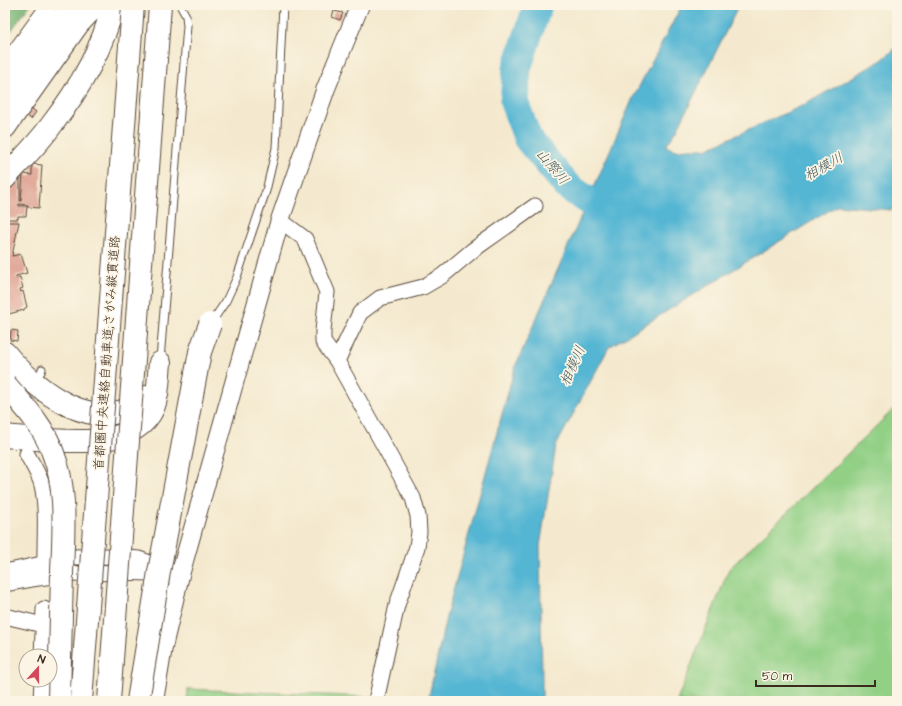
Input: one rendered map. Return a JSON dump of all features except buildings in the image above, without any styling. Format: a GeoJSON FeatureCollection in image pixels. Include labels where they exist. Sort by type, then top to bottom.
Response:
{"type":"FeatureCollection","features":[{"type":"Feature","properties":{"kind":"highway"},"geometry":{"type":"LineString","coordinates":[[5,94],[57,23],[68,12],[79,5]]}},
{"type":"Feature","properties":{"kind":"highway"},"geometry":{"type":"LineString","coordinates":[[5,127],[78,24],[96,5]]}},
{"type":"Feature","properties":{"kind":"highway"},"geometry":{"type":"LineString","coordinates":[[5,178],[50,128],[74,93],[98,50],[107,28],[113,5]]}},
{"type":"Feature","properties":{"kind":"highway","name":"首都圏中央連絡自動車道;さがみ縦貫道路"},"geometry":{"type":"LineString","coordinates":[[81,701],[133,5]]}},
{"type":"Feature","properties":{"kind":"highway"},"geometry":{"type":"LineString","coordinates":[[109,701],[160,5]]}},
{"type":"Feature","properties":{"kind":"highway"},"geometry":{"type":"LineString","coordinates":[[138,701],[159,572],[200,352],[210,324]]}},
{"type":"Feature","properties":{"kind":"highway"},"geometry":{"type":"LineString","coordinates":[[5,353],[25,374],[55,398],[82,411],[96,414],[125,410],[138,402],[147,394],[153,384],[160,363]]}},
{"type":"Feature","properties":{"kind":"highway"},"geometry":{"type":"LineString","coordinates":[[5,436],[94,441],[112,438],[135,430],[144,423],[151,413],[155,403],[160,363]]}},
{"type":"Feature","properties":{"kind":"highway"},"geometry":{"type":"LineString","coordinates":[[5,384],[30,414],[45,436],[53,452],[61,485],[63,532],[59,701]]}},
{"type":"Feature","properties":{"kind":"street"},"geometry":{"type":"LineString","coordinates":[[5,64],[49,5]]}},
{"type":"Feature","properties":{"kind":"street"},"geometry":{"type":"LineString","coordinates":[[154,701],[163,647],[180,575],[280,220],[326,88],[360,5]]}},
{"type":"Feature","properties":{"kind":"street"},"geometry":{"type":"LineString","coordinates":[[337,361],[360,314],[380,298],[423,287],[442,276],[473,250],[535,206]]}},
{"type":"Feature","properties":{"kind":"street"},"geometry":{"type":"LineString","coordinates":[[280,220],[304,240],[327,292],[323,342],[337,361],[413,498],[418,516],[419,532],[417,547],[396,605],[376,701]]}},
{"type":"Feature","properties":{"kind":"street"},"geometry":{"type":"LineString","coordinates":[[27,454],[42,485],[44,504],[45,578]]}},
{"type":"Feature","properties":{"kind":"street"},"geometry":{"type":"LineString","coordinates":[[5,572],[74,557],[107,556],[139,560],[180,575]]}},
{"type":"Feature","properties":{"kind":"street"},"geometry":{"type":"LineString","coordinates":[[5,584],[45,578],[107,572],[139,572],[180,575]]}},
{"type":"Feature","properties":{"kind":"street"},"geometry":{"type":"LineString","coordinates":[[42,648],[44,609]]}},
{"type":"Feature","properties":{"kind":"street"},"geometry":{"type":"LineString","coordinates":[[5,616],[43,625]]}},
{"type":"Feature","properties":{"kind":"street"},"geometry":{"type":"LineString","coordinates":[[41,701],[42,688]]}},
{"type":"Feature","properties":{"kind":"lane"},"geometry":{"type":"LineString","coordinates":[[160,363],[187,26],[186,16],[180,5]]}},
{"type":"Feature","properties":{"kind":"lane"},"geometry":{"type":"LineString","coordinates":[[210,324],[226,301],[238,277],[272,170],[276,148],[283,5]]}},
{"type":"Feature","properties":{"kind":"green space"},"geometry":{"type":"Polygon","coordinates":[[[5,5],[30,5],[5,39],[5,5]]]}},
{"type":"Feature","properties":{"kind":"green space"},"geometry":{"type":"Polygon","coordinates":[[[897,406],[897,701],[677,701],[729,569],[897,406]]]}},
{"type":"Feature","properties":{"kind":"green space"},"geometry":{"type":"Polygon","coordinates":[[[188,689],[371,697],[371,701],[187,701],[188,689]]]}},
{"type":"Feature","properties":{"kind":"water","name":"相模川"},"geometry":{"type":"Polygon","coordinates":[[[682,5],[739,5],[677,130],[666,146],[672,149],[706,149],[806,104],[882,60],[897,47],[897,208],[891,210],[838,205],[609,347],[556,446],[540,546],[542,701],[428,701],[446,617],[515,367],[633,98],[682,5]]]}},
{"type":"Feature","properties":{"kind":"waterway","name":"山際川"},"geometry":{"type":"LineString","coordinates":[[538,5],[517,68],[514,102],[528,139],[568,187],[606,212],[603,231]]}}]}
